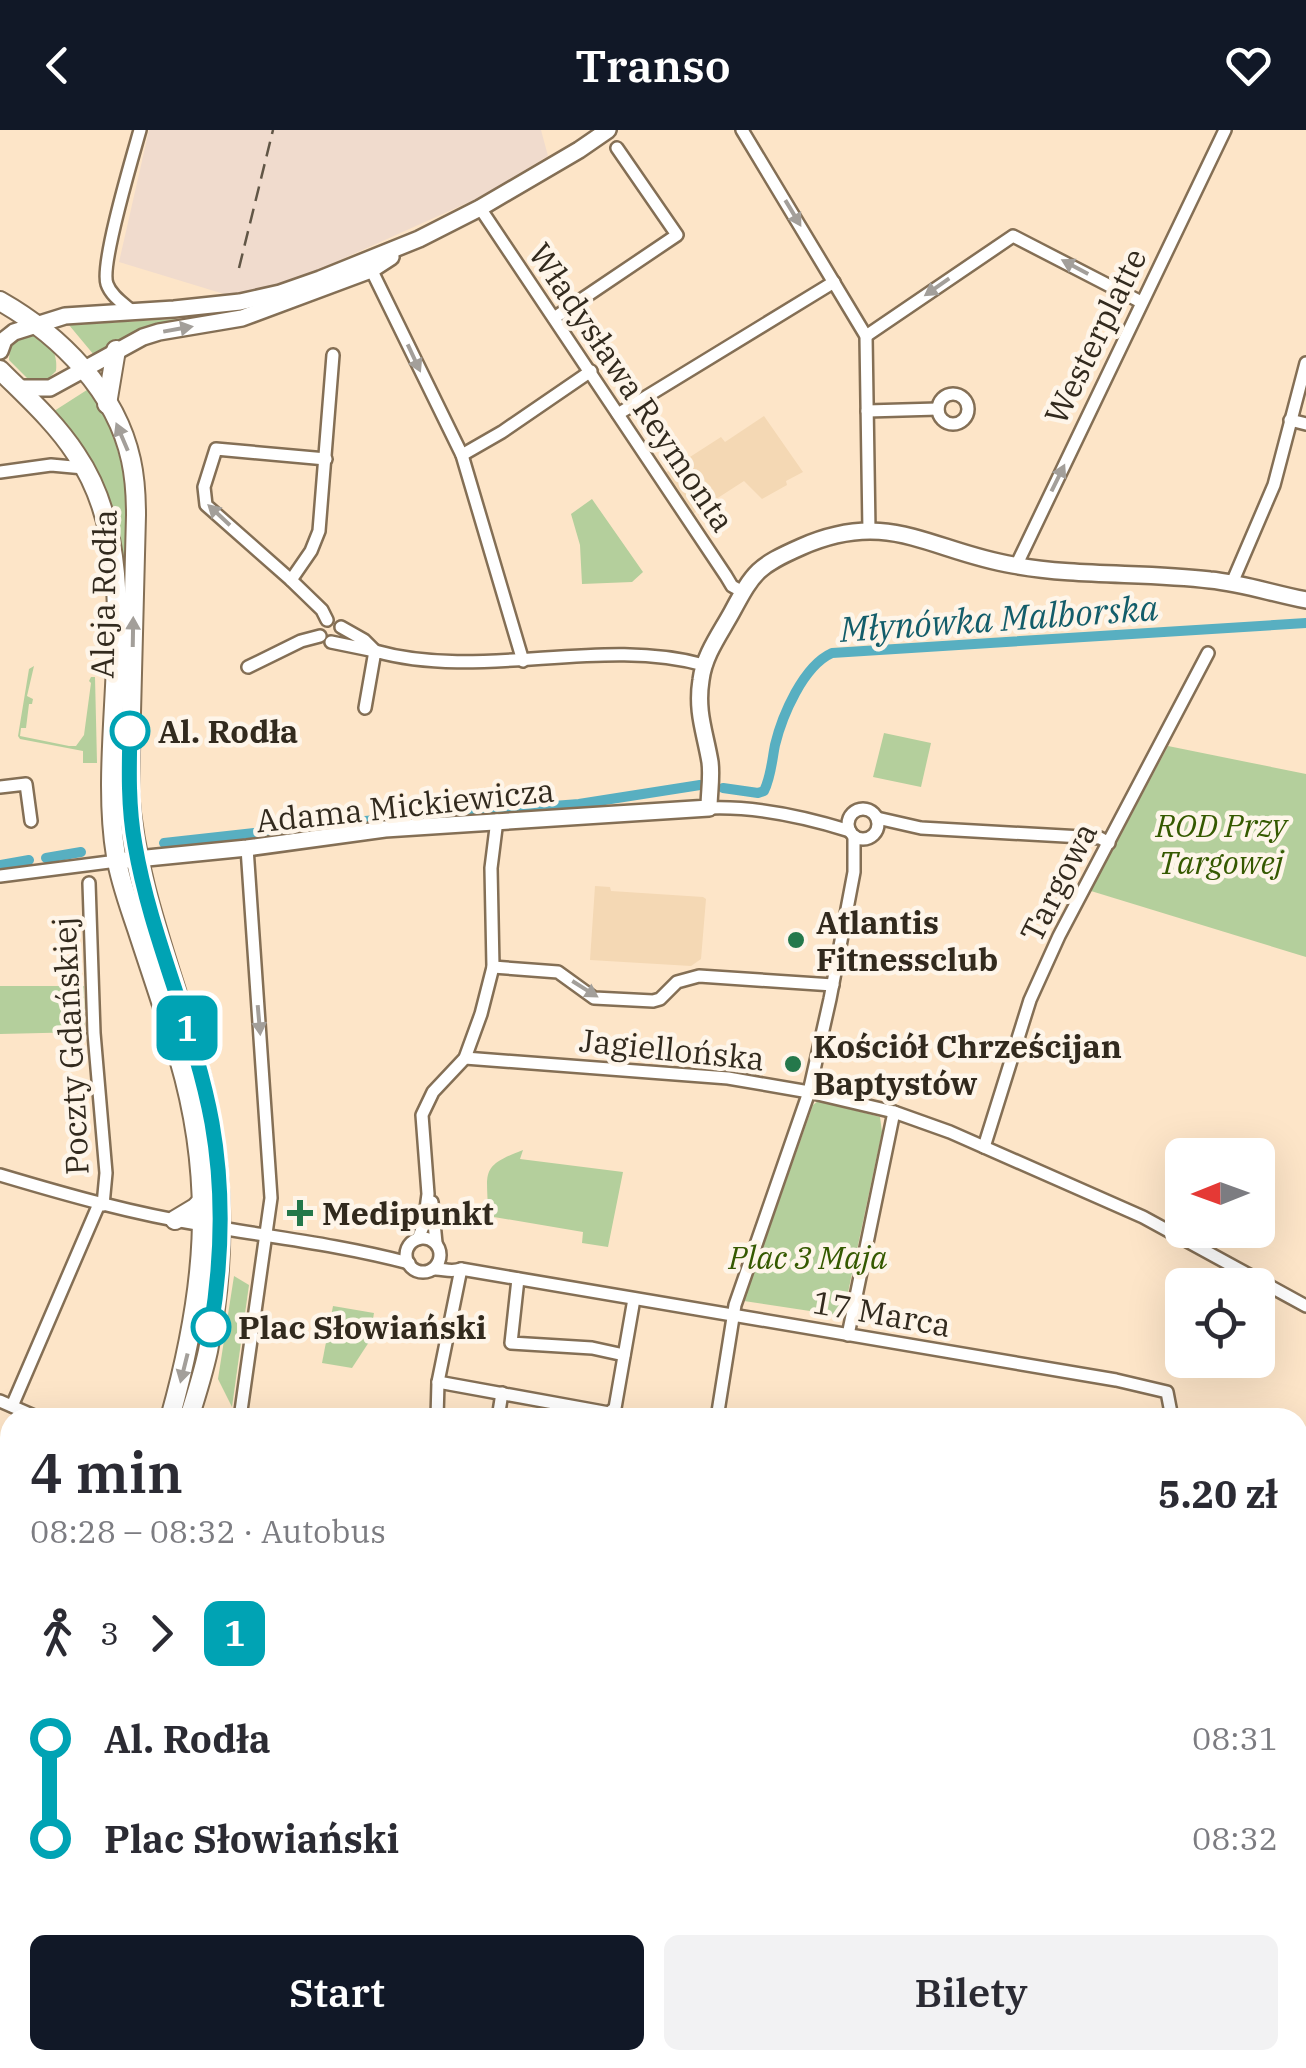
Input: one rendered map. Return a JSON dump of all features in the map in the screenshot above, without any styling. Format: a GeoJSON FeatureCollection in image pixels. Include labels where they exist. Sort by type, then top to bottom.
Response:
{"type":"FeatureCollection","features":[{"type":"Feature","properties":{"kind":"main road","name":"Aleja Rodła"},"geometry":{"type":"LineString","coordinates":[[0,301],[37,324],[84,368],[107,404],[130,456],[135,481],[129,792],[137,859],[208,1102],[216,1148],[219,1276],[208,1354],[193,1408]]}},
{"type":"Feature","properties":{"kind":"main road"},"geometry":{"type":"LineString","coordinates":[[107,404],[116,350]]}},
{"type":"Feature","properties":{"kind":"main road","name":"Aleja Rodła"},"geometry":{"type":"LineString","coordinates":[[0,370],[64,437],[84,468],[106,517],[116,582],[112,820],[117,861],[180,1062],[200,1162],[202,1200],[215,1222],[202,1265],[191,1338],[173,1408]]}},
{"type":"Feature","properties":{"kind":"main road"},"geometry":{"type":"LineString","coordinates":[[175,1220],[202,1200]]}},
{"type":"Feature","properties":{"kind":"street"},"geometry":{"type":"LineString","coordinates":[[133,312],[111,292],[105,276],[140,130]]}},
{"type":"Feature","properties":{"kind":"street"},"geometry":{"type":"LineString","coordinates":[[18,388],[42,390],[159,332],[242,318],[368,265],[480,208],[608,130]]}},
{"type":"Feature","properties":{"kind":"street"},"geometry":{"type":"LineString","coordinates":[[742,130],[866,336],[869,531]]}},
{"type":"Feature","properties":{"kind":"street","name":"Westerplatte"},"geometry":{"type":"LineString","coordinates":[[1016,566],[1226,130]]}},
{"type":"Feature","properties":{"kind":"street"},"geometry":{"type":"LineString","coordinates":[[554,318],[677,235],[617,148]]}},
{"type":"Feature","properties":{"kind":"street","name":"Władysława Reymonta"},"geometry":{"type":"LineString","coordinates":[[480,208],[732,586],[743,592]]}},
{"type":"Feature","properties":{"kind":"street"},"geometry":{"type":"LineString","coordinates":[[866,336],[1007,238],[1018,236],[1141,302]]}},
{"type":"Feature","properties":{"kind":"street"},"geometry":{"type":"LineString","coordinates":[[0,351],[10,334],[64,316],[240,302],[368,265]]}},
{"type":"Feature","properties":{"kind":"street"},"geometry":{"type":"LineString","coordinates":[[368,265],[462,455],[523,661]]}},
{"type":"Feature","properties":{"kind":"street"},"geometry":{"type":"LineString","coordinates":[[618,414],[834,282]]}},
{"type":"Feature","properties":{"kind":"street"},"geometry":{"type":"LineString","coordinates":[[291,580],[311,552],[319,531],[333,355]]}},
{"type":"Feature","properties":{"kind":"street"},"geometry":{"type":"LineString","coordinates":[[1232,584],[1274,485],[1306,363]]}},
{"type":"Feature","properties":{"kind":"street"},"geometry":{"type":"LineString","coordinates":[[462,455],[591,371]]}},
{"type":"Feature","properties":{"kind":"street"},"geometry":{"type":"LineString","coordinates":[[867,410],[938,409]]}},
{"type":"Feature","properties":{"kind":"street"},"geometry":{"type":"LineString","coordinates":[[1290,420],[1306,424]]}},
{"type":"Feature","properties":{"kind":"street"},"geometry":{"type":"LineString","coordinates":[[51,465],[60,454],[64,437]]}},
{"type":"Feature","properties":{"kind":"street"},"geometry":{"type":"LineString","coordinates":[[326,460],[216,449],[204,487],[206,505],[291,580],[327,620]]}},
{"type":"Feature","properties":{"kind":"street"},"geometry":{"type":"LineString","coordinates":[[0,472],[51,465],[84,468]]}},
{"type":"Feature","properties":{"kind":"street"},"geometry":{"type":"LineString","coordinates":[[708,808],[710,765],[699,704],[704,665],[755,573],[783,555],[825,537],[869,531],[906,534],[1016,566],[1190,578],[1306,600]]}},
{"type":"Feature","properties":{"kind":"street"},"geometry":{"type":"LineString","coordinates":[[327,620],[320,627],[326,639],[390,655],[523,661],[631,654],[679,658],[704,665]]}},
{"type":"Feature","properties":{"kind":"street"},"geometry":{"type":"LineString","coordinates":[[327,620],[364,640],[375,651]]}},
{"type":"Feature","properties":{"kind":"street"},"geometry":{"type":"LineString","coordinates":[[248,667],[301,642],[340,636],[341,627]]}},
{"type":"Feature","properties":{"kind":"street"},"geometry":{"type":"LineString","coordinates":[[366,708],[375,651]]}},
{"type":"Feature","properties":{"kind":"street","name":"Targowa"},"geometry":{"type":"LineString","coordinates":[[984,1147],[1030,1000],[1059,936],[1208,653]]}},
{"type":"Feature","properties":{"kind":"street"},"geometry":{"type":"LineString","coordinates":[[0,788],[26,784],[31,821]]}},
{"type":"Feature","properties":{"kind":"street","name":"Adama Mickiewicza"},"geometry":{"type":"LineString","coordinates":[[0,876],[385,829],[708,808],[764,811],[815,820],[852,833]]}},
{"type":"Feature","properties":{"kind":"street"},"geometry":{"type":"LineString","coordinates":[[719,1408],[736,1302],[809,1092],[833,985],[854,872],[848,823],[851,815],[868,809],[878,818],[922,828],[1100,838],[1109,843]]}},
{"type":"Feature","properties":{"kind":"street","name":"Adama Mickiewicza"},"geometry":{"type":"LineString","coordinates":[[815,820],[851,815]]}},
{"type":"Feature","properties":{"kind":"street"},"geometry":{"type":"LineString","coordinates":[[854,872],[878,818]]}},
{"type":"Feature","properties":{"kind":"street"},"geometry":{"type":"LineString","coordinates":[[364,1252],[402,1250],[413,1243],[428,1239],[438,1247],[439,1260],[433,1269],[422,1272],[409,1263],[407,1252],[413,1243],[424,1224],[428,1194],[422,1115],[433,1092],[465,1058],[494,967],[491,868],[497,820]]}},
{"type":"Feature","properties":{"kind":"street"},"geometry":{"type":"LineString","coordinates":[[852,833],[862,839],[922,828]]}},
{"type":"Feature","properties":{"kind":"street"},"geometry":{"type":"LineString","coordinates":[[241,1408],[272,1198],[247,848]]}},
{"type":"Feature","properties":{"kind":"street","name":"Poczty Gdańskiej"},"geometry":{"type":"LineString","coordinates":[[89,883],[94,1033],[106,1173],[101,1205]]}},
{"type":"Feature","properties":{"kind":"street","name":"Jagiellońska"},"geometry":{"type":"LineString","coordinates":[[494,967],[558,972],[594,998],[654,1001],[677,982],[699,976],[833,985]]}},
{"type":"Feature","properties":{"kind":"street","name":"Jagiellońska"},"geometry":{"type":"LineString","coordinates":[[465,1058],[728,1078],[894,1112],[950,1132],[1143,1217],[1306,1306]]}},
{"type":"Feature","properties":{"kind":"street"},"geometry":{"type":"LineString","coordinates":[[848,1336],[894,1112]]}},
{"type":"Feature","properties":{"kind":"street"},"geometry":{"type":"LineString","coordinates":[[0,1174],[101,1205],[175,1220],[215,1222],[242,1231],[409,1263]]}},
{"type":"Feature","properties":{"kind":"street"},"geometry":{"type":"LineString","coordinates":[[428,1194],[438,1247],[460,1269],[438,1382],[438,1408]]}},
{"type":"Feature","properties":{"kind":"street"},"geometry":{"type":"LineString","coordinates":[[6,1404],[101,1205]]}},
{"type":"Feature","properties":{"kind":"street","name":"17 Marca"},"geometry":{"type":"LineString","coordinates":[[433,1269],[460,1269],[1116,1380],[1167,1392],[1170,1408]]}},
{"type":"Feature","properties":{"kind":"street"},"geometry":{"type":"LineString","coordinates":[[518,1279],[513,1344],[592,1348],[624,1355]]}},
{"type":"Feature","properties":{"kind":"street"},"geometry":{"type":"LineString","coordinates":[[615,1408],[634,1299]]}},
{"type":"Feature","properties":{"kind":"street"},"geometry":{"type":"LineString","coordinates":[[438,1382],[583,1408]]}},
{"type":"Feature","properties":{"kind":"street"},"geometry":{"type":"LineString","coordinates":[[500,1408],[502,1393]]}},
{"type":"Feature","properties":{"kind":"shaded area"},"geometry":{"type":"Polygon","coordinates":[[[149,130],[541,130],[548,156],[485,195],[309,274],[225,296],[119,262],[149,130]]]}},
{"type":"Feature","properties":{"kind":"shaded area"},"geometry":{"type":"Polygon","coordinates":[[[764,416],[803,472],[762,499],[744,481],[693,514],[665,473],[721,437],[725,442],[764,416]]]}},
{"type":"Feature","properties":{"kind":"shaded area"},"geometry":{"type":"Polygon","coordinates":[[[595,886],[610,887],[611,891],[706,899],[701,959],[691,966],[590,960],[595,886]]]}},
{"type":"Feature","properties":{"kind":"green space"},"geometry":{"type":"Polygon","coordinates":[[[177,319],[124,338],[94,355],[69,325],[177,319]]]}},
{"type":"Feature","properties":{"kind":"green space"},"geometry":{"type":"Polygon","coordinates":[[[31,335],[48,343],[56,358],[56,371],[45,382],[30,381],[9,360],[14,343],[31,335]]]}},
{"type":"Feature","properties":{"kind":"green space"},"geometry":{"type":"Polygon","coordinates":[[[90,388],[112,431],[125,477],[129,514],[125,687],[121,569],[51,413],[90,388]]]}},
{"type":"Feature","properties":{"kind":"green space"},"geometry":{"type":"Polygon","coordinates":[[[592,499],[643,572],[632,582],[582,584],[580,545],[571,514],[592,499]]]}},
{"type":"Feature","properties":{"kind":"green space"},"geometry":{"type":"Polygon","coordinates":[[[34,666],[27,696],[33,699],[32,704],[20,736],[76,746],[84,735],[89,681],[95,677],[97,763],[83,763],[83,751],[18,736],[29,669],[34,666]]]}},
{"type":"Feature","properties":{"kind":"green space"},"geometry":{"type":"Polygon","coordinates":[[[884,733],[931,743],[921,787],[873,777],[884,733]]]}},
{"type":"Feature","properties":{"kind":"green space","name":"ROD Przy Targowej"},"geometry":{"type":"Polygon","coordinates":[[[1168,746],[1306,774],[1306,957],[1091,891],[1168,746]]]}},
{"type":"Feature","properties":{"kind":"green space"},"geometry":{"type":"Polygon","coordinates":[[[0,986],[84,986],[85,1032],[0,1034],[0,986]]]}},
{"type":"Feature","properties":{"kind":"green space","name":"Plac 3 Maja"},"geometry":{"type":"Polygon","coordinates":[[[818,1101],[880,1117],[882,1132],[843,1316],[744,1301],[813,1105],[818,1101]]]}},
{"type":"Feature","properties":{"kind":"green space"},"geometry":{"type":"Polygon","coordinates":[[[523,1150],[520,1159],[623,1172],[608,1247],[582,1243],[583,1232],[488,1216],[487,1180],[492,1167],[523,1150]]]}},
{"type":"Feature","properties":{"kind":"green space"},"geometry":{"type":"Polygon","coordinates":[[[234,1276],[249,1285],[232,1407],[218,1379],[234,1276]]]}},
{"type":"Feature","properties":{"kind":"green space"},"geometry":{"type":"Polygon","coordinates":[[[333,1306],[374,1313],[369,1342],[352,1368],[322,1363],[333,1306]]]}},
{"type":"Feature","properties":{"kind":"waterway","name":"Młynówka Malborska"},"geometry":{"type":"LineString","coordinates":[[723,788],[764,791],[788,707],[803,680],[832,653],[1306,623]]}},
{"type":"Feature","properties":{"kind":"waterway","name":"Młynówka Malborska"},"geometry":{"type":"LineString","coordinates":[[164,843],[352,822],[579,804],[700,785]]}},
{"type":"Feature","properties":{"kind":"waterway","name":"Młynówka Malborska"},"geometry":{"type":"LineString","coordinates":[[46,858],[81,852]]}},
{"type":"Feature","properties":{"kind":"waterway","name":"Młynówka Malborska"},"geometry":{"type":"LineString","coordinates":[[0,865],[29,860]]}},
{"type":"Feature","properties":{"kind":"railway"},"geometry":{"type":"LineString","coordinates":[[239,268],[273,130]]}},
{"type":"Feature","properties":{"kind":"bus line","name":"1"},"geometry":{"type":"LineString","coordinates":[[130,731],[129,792],[137,859],[198,1063],[216,1148],[219,1276],[211,1327]]}},
{"type":"Feature","properties":{"kind":"place","name":"Al. Rodła"},"geometry":{"type":"Point","coordinates":[130,731]}},
{"type":"Feature","properties":{"kind":"place","name":"Atlantis Fitnessclub"},"geometry":{"type":"Point","coordinates":[796,940]}},
{"type":"Feature","properties":{"kind":"place","name":"Kościół Chrześcijan Baptystów"},"geometry":{"type":"Point","coordinates":[793,1064]}},
{"type":"Feature","properties":{"kind":"place","name":"Medipunkt"},"geometry":{"type":"Point","coordinates":[300,1213]}},
{"type":"Feature","properties":{"kind":"place","name":"Plac Słowiański"},"geometry":{"type":"Point","coordinates":[211,1327]}}]}
